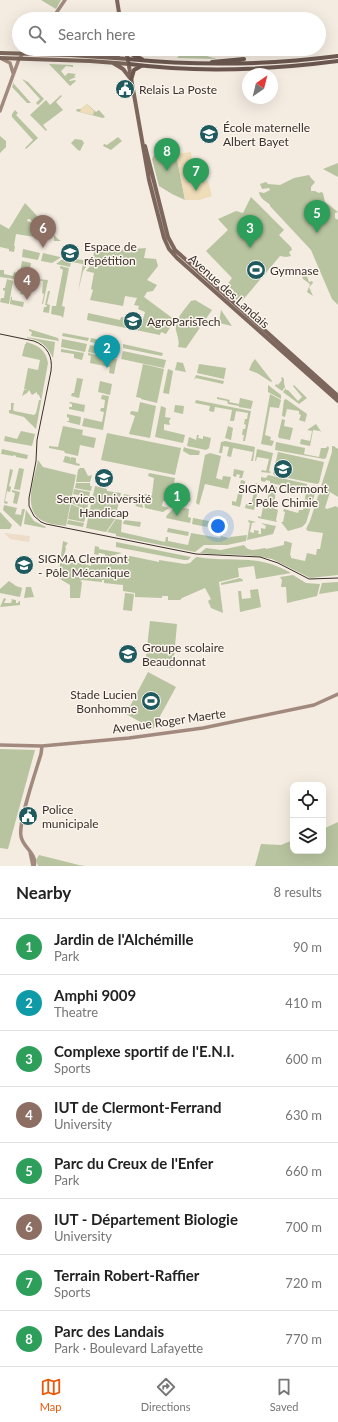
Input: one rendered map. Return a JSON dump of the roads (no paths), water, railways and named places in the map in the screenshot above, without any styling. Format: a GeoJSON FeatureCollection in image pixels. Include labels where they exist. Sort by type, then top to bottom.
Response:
{"type":"FeatureCollection","features":[{"type":"Feature","properties":{"kind":"highway"},"geometry":{"type":"LineString","coordinates":[[135,56],[146,61]]}},
{"type":"Feature","properties":{"kind":"highway"},"geometry":{"type":"LineString","coordinates":[[128,61],[202,64],[263,64],[338,56]]}},
{"type":"Feature","properties":{"kind":"highway"},"geometry":{"type":"LineString","coordinates":[[202,64],[244,59]]}},
{"type":"Feature","properties":{"kind":"highway"},"geometry":{"type":"LineString","coordinates":[[128,61],[144,65],[236,69],[286,67],[338,61]]}},
{"type":"Feature","properties":{"kind":"highway"},"geometry":{"type":"LineString","coordinates":[[131,80],[134,70],[144,65]]}},
{"type":"Feature","properties":{"kind":"main road"},"geometry":{"type":"LineString","coordinates":[[57,12],[65,0]]}},
{"type":"Feature","properties":{"kind":"main road"},"geometry":{"type":"LineString","coordinates":[[117,0],[119,12]]}},
{"type":"Feature","properties":{"kind":"main road"},"geometry":{"type":"LineString","coordinates":[[0,53],[12,54]]}},
{"type":"Feature","properties":{"kind":"main road"},"geometry":{"type":"LineString","coordinates":[[0,111],[20,56]]}},
{"type":"Feature","properties":{"kind":"main road"},"geometry":{"type":"LineString","coordinates":[[91,56],[114,57],[128,61]]}},
{"type":"Feature","properties":{"kind":"main road","name":"Avenue des Landais"},"geometry":{"type":"LineString","coordinates":[[127,56],[164,238],[172,254],[321,383]]}},
{"type":"Feature","properties":{"kind":"main road"},"geometry":{"type":"LineString","coordinates":[[1,58],[112,62],[128,61]]}},
{"type":"Feature","properties":{"kind":"main road"},"geometry":{"type":"LineString","coordinates":[[1,58],[10,63],[13,74]]}},
{"type":"Feature","properties":{"kind":"main road"},"geometry":{"type":"LineString","coordinates":[[112,62],[123,69],[131,80]]}},
{"type":"Feature","properties":{"kind":"main road"},"geometry":{"type":"LineString","coordinates":[[321,383],[338,396]]}},
{"type":"Feature","properties":{"kind":"main road"},"geometry":{"type":"LineString","coordinates":[[321,383],[338,401]]}},
{"type":"Feature","properties":{"kind":"main road","name":"Avenue Roger Maerte"},"geometry":{"type":"LineString","coordinates":[[0,745],[42,746],[203,728],[314,704],[338,694]]}},
{"type":"Feature","properties":{"kind":"main road"},"geometry":{"type":"LineString","coordinates":[[33,866],[30,852],[21,838],[21,830],[42,746]]}},
{"type":"Feature","properties":{"kind":"tram line"},"geometry":{"type":"LineString","coordinates":[[0,334],[39,343],[46,349],[50,356],[51,371],[37,440],[36,461],[29,498],[29,506],[34,516],[41,522],[196,554],[260,557],[278,563],[309,579],[338,578]]}},
{"type":"Feature","properties":{"kind":"place","name":"Relais La Poste"},"geometry":{"type":"Point","coordinates":[125,89]}},
{"type":"Feature","properties":{"kind":"place","name":"École maternelle Albert Bayet"},"geometry":{"type":"Point","coordinates":[209,134]}},
{"type":"Feature","properties":{"kind":"place","name":"Parc des Landais"},"geometry":{"type":"Point","coordinates":[167,171]}},
{"type":"Feature","properties":{"kind":"place","name":"Terrain Robert-Raffier"},"geometry":{"type":"Point","coordinates":[196,191]}},
{"type":"Feature","properties":{"kind":"place","name":"Parc du Creux de l'Enfer"},"geometry":{"type":"Point","coordinates":[317,233]}},
{"type":"Feature","properties":{"kind":"place","name":"IUT - Département Biologie"},"geometry":{"type":"Point","coordinates":[43,248]}},
{"type":"Feature","properties":{"kind":"place","name":"Complexe sportif de l'E.N.I."},"geometry":{"type":"Point","coordinates":[250,248]}},
{"type":"Feature","properties":{"kind":"place","name":"Espace de répétition"},"geometry":{"type":"Point","coordinates":[70,253]}},
{"type":"Feature","properties":{"kind":"place","name":"Gymnase"},"geometry":{"type":"Point","coordinates":[256,270]}},
{"type":"Feature","properties":{"kind":"place","name":"IUT de Clermont-Ferrand"},"geometry":{"type":"Point","coordinates":[27,300]}},
{"type":"Feature","properties":{"kind":"place","name":"AgroParisTech"},"geometry":{"type":"Point","coordinates":[133,321]}},
{"type":"Feature","properties":{"kind":"place","name":"Amphi 9009"},"geometry":{"type":"Point","coordinates":[107,368]}},
{"type":"Feature","properties":{"kind":"place","name":"SIGMA Clermont - Pôle Chimie"},"geometry":{"type":"Point","coordinates":[283,469]}},
{"type":"Feature","properties":{"kind":"place","name":"Service Université Handicap"},"geometry":{"type":"Point","coordinates":[104,478]}},
{"type":"Feature","properties":{"kind":"place","name":"Jardin de l'Alchémille"},"geometry":{"type":"Point","coordinates":[177,516]}},
{"type":"Feature","properties":{"kind":"place","name":"SIGMA Clermont - Pôle Mécanique"},"geometry":{"type":"Point","coordinates":[24,565]}},
{"type":"Feature","properties":{"kind":"place","name":"Groupe scolaire Beaudonnat"},"geometry":{"type":"Point","coordinates":[128,654]}},
{"type":"Feature","properties":{"kind":"place","name":"Stade Lucien Bonhomme"},"geometry":{"type":"Point","coordinates":[151,701]}},
{"type":"Feature","properties":{"kind":"place","name":"Police municipale"},"geometry":{"type":"Point","coordinates":[28,816]}}]}
